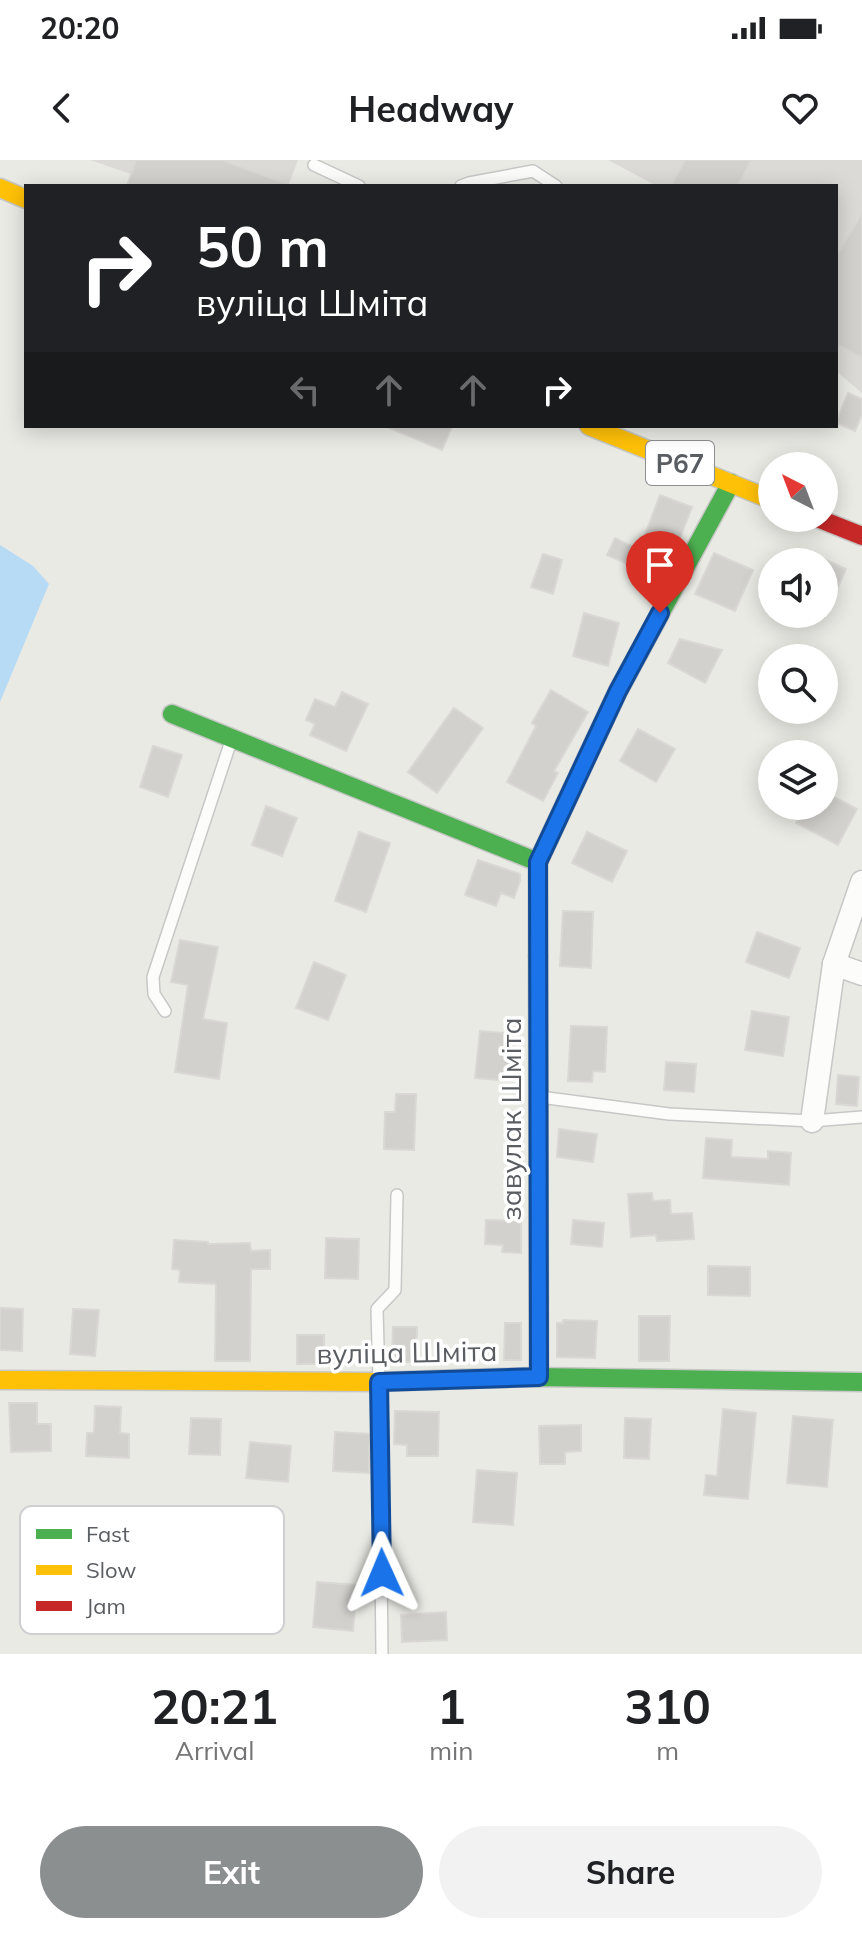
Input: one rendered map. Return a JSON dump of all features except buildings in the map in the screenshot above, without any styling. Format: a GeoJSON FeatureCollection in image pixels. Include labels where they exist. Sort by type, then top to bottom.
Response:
{"type":"FeatureCollection","features":[{"type":"Feature","properties":{"kind":"street"},"geometry":{"type":"LineString","coordinates":[[0,188],[24,198]]}},
{"type":"Feature","properties":{"kind":"street","name":"Р67"},"geometry":{"type":"LineString","coordinates":[[616,431],[758,494]]}},
{"type":"Feature","properties":{"kind":"street","name":"завулак Шміта"},"geometry":{"type":"LineString","coordinates":[[539,1377],[538,862],[618,691],[731,483]]}},
{"type":"Feature","properties":{"kind":"street"},"geometry":{"type":"LineString","coordinates":[[838,526],[862,536]]}},
{"type":"Feature","properties":{"kind":"street"},"geometry":{"type":"LineString","coordinates":[[172,714],[538,862]]}},
{"type":"Feature","properties":{"kind":"street"},"geometry":{"type":"LineString","coordinates":[[812,1121],[834,964],[862,882]]}},
{"type":"Feature","properties":{"kind":"street"},"geometry":{"type":"LineString","coordinates":[[834,964],[862,974]]}},
{"type":"Feature","properties":{"kind":"street","name":"вуліца Шміта"},"geometry":{"type":"LineString","coordinates":[[0,1380],[379,1382],[539,1377],[862,1382]]}},
{"type":"Feature","properties":{"kind":"lane"},"geometry":{"type":"LineString","coordinates":[[314,165],[355,184]]}},
{"type":"Feature","properties":{"kind":"lane"},"geometry":{"type":"LineString","coordinates":[[466,184],[533,171],[553,184]]}},
{"type":"Feature","properties":{"kind":"lane"},"geometry":{"type":"LineString","coordinates":[[165,1011],[154,994],[153,977],[232,737]]}},
{"type":"Feature","properties":{"kind":"lane"},"geometry":{"type":"LineString","coordinates":[[538,1096],[669,1114],[812,1121],[862,1117]]}},
{"type":"Feature","properties":{"kind":"lane"},"geometry":{"type":"LineString","coordinates":[[382,1654],[377,1309],[395,1290],[397,1195]]}},
{"type":"Feature","properties":{"kind":"shaded area"},"geometry":{"type":"Polygon","coordinates":[[[90,160],[298,160],[289,184],[128,184],[131,174],[90,160]]]}},
{"type":"Feature","properties":{"kind":"shaded area"},"geometry":{"type":"Polygon","coordinates":[[[608,160],[862,160],[862,393],[838,373],[838,184],[653,184],[608,160]]]}},
{"type":"Feature","properties":{"kind":"water"},"geometry":{"type":"Polygon","coordinates":[[[0,545],[33,566],[49,584],[0,702],[0,545]]]}},
{"type":"Feature","properties":{"kind":"traffic: fast"},"geometry":{"type":"LineString","coordinates":[[538,957],[538,862],[618,691],[731,483]]}},
{"type":"Feature","properties":{"kind":"traffic: fast"},"geometry":{"type":"LineString","coordinates":[[172,714],[538,862]]}},
{"type":"Feature","properties":{"kind":"traffic: fast"},"geometry":{"type":"LineString","coordinates":[[462,1379],[539,1377],[862,1382]]}},
{"type":"Feature","properties":{"kind":"traffic: slow"},"geometry":{"type":"LineString","coordinates":[[0,188],[24,198]]}},
{"type":"Feature","properties":{"kind":"traffic: slow"},"geometry":{"type":"LineString","coordinates":[[594,428],[758,494]]}},
{"type":"Feature","properties":{"kind":"traffic: slow"},"geometry":{"type":"LineString","coordinates":[[538,957],[539,1377]]}},
{"type":"Feature","properties":{"kind":"traffic: slow"},"geometry":{"type":"LineString","coordinates":[[0,1380],[379,1382],[462,1379]]}},
{"type":"Feature","properties":{"kind":"traffic: jam"},"geometry":{"type":"LineString","coordinates":[[838,526],[862,536]]}},
{"type":"Feature","properties":{"kind":"route"},"geometry":{"type":"LineString","coordinates":[[382,1573],[379,1382],[539,1377],[538,862],[618,691],[660,613]]}}]}
